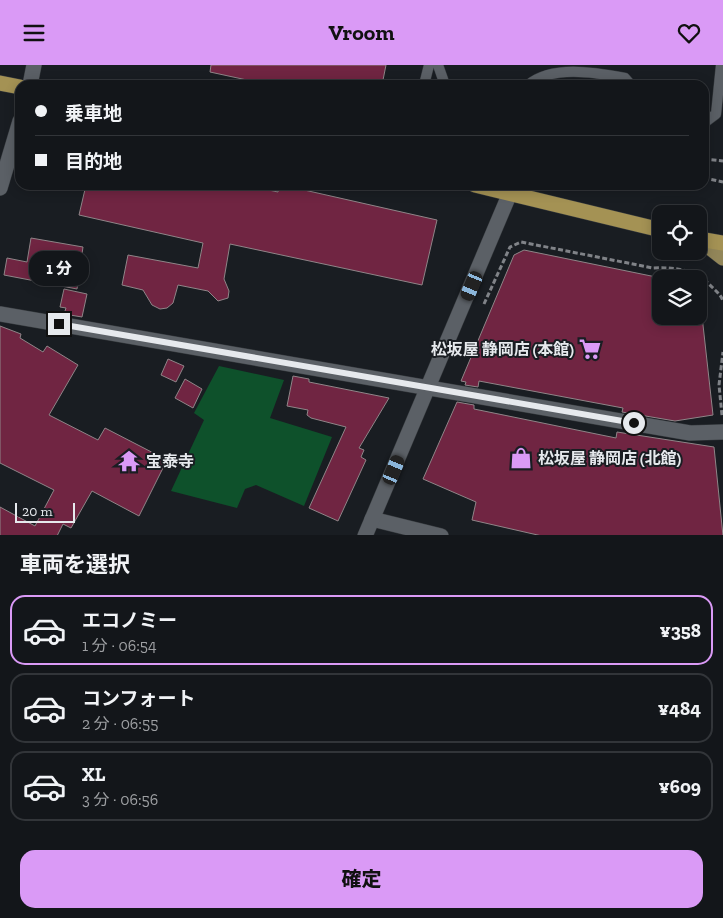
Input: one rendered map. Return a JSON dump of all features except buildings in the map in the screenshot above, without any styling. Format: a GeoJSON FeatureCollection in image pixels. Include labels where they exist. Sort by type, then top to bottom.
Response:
{"type":"FeatureCollection","features":[{"type":"Feature","properties":{"kind":"highway"},"geometry":{"type":"LineString","coordinates":[[0,83],[15,86]]}},
{"type":"Feature","properties":{"kind":"highway"},"geometry":{"type":"LineString","coordinates":[[515,190],[652,228]]}},
{"type":"Feature","properties":{"kind":"highway"},"geometry":{"type":"LineString","coordinates":[[707,240],[723,243]]}},
{"type":"Feature","properties":{"kind":"main road"},"geometry":{"type":"LineString","coordinates":[[707,245],[723,258]]}},
{"type":"Feature","properties":{"kind":"street"},"geometry":{"type":"LineString","coordinates":[[31,80],[34,65]]}},
{"type":"Feature","properties":{"kind":"street"},"geometry":{"type":"LineString","coordinates":[[0,188],[15,138]]}},
{"type":"Feature","properties":{"kind":"street"},"geometry":{"type":"LineString","coordinates":[[365,535],[430,387],[507,190]]}},
{"type":"Feature","properties":{"kind":"street"},"geometry":{"type":"LineString","coordinates":[[0,314],[690,433],[723,426]]}},
{"type":"Feature","properties":{"kind":"street"},"geometry":{"type":"LineString","coordinates":[[372,519],[441,535]]}},
{"type":"Feature","properties":{"kind":"lane"},"geometry":{"type":"LineString","coordinates":[[425,80],[429,65]]}},
{"type":"Feature","properties":{"kind":"lane"},"geometry":{"type":"LineString","coordinates":[[438,65],[443,80]]}},
{"type":"Feature","properties":{"kind":"lane"},"geometry":{"type":"LineString","coordinates":[[709,119],[716,114],[722,65]]}},
{"type":"Feature","properties":{"kind":"lane"},"geometry":{"type":"LineString","coordinates":[[532,80],[537,74],[563,67],[625,78],[627,80]]}},
{"type":"Feature","properties":{"kind":"path"},"geometry":{"type":"LineString","coordinates":[[709,160],[723,161]]}},
{"type":"Feature","properties":{"kind":"path"},"geometry":{"type":"LineString","coordinates":[[709,179],[723,182]]}},
{"type":"Feature","properties":{"kind":"path"},"geometry":{"type":"LineString","coordinates":[[483,306],[510,247],[521,242],[654,269],[675,267],[696,274],[706,280],[723,301]]}},
{"type":"Feature","properties":{"kind":"path"},"geometry":{"type":"LineString","coordinates":[[723,352],[719,385],[723,426]]}},
{"type":"Feature","properties":{"kind":"green space"},"geometry":{"type":"Polygon","coordinates":[[[219,366],[284,380],[270,418],[332,437],[304,506],[256,485],[245,489],[237,508],[171,491],[204,420],[194,413],[219,366]]]}},
{"type":"Feature","properties":{"kind":"place","name":"松坂屋 静岡店 (本館)"},"geometry":{"type":"Point","coordinates":[590,349]}},
{"type":"Feature","properties":{"kind":"place","name":"松坂屋 静岡店 (北館)"},"geometry":{"type":"Point","coordinates":[521,458]}},
{"type":"Feature","properties":{"kind":"place","name":"宝泰寺"},"geometry":{"type":"Point","coordinates":[129,461]}},
{"type":"Feature","properties":{"kind":"route"},"geometry":{"type":"LineString","coordinates":[[59,324],[634,423]]}}]}
